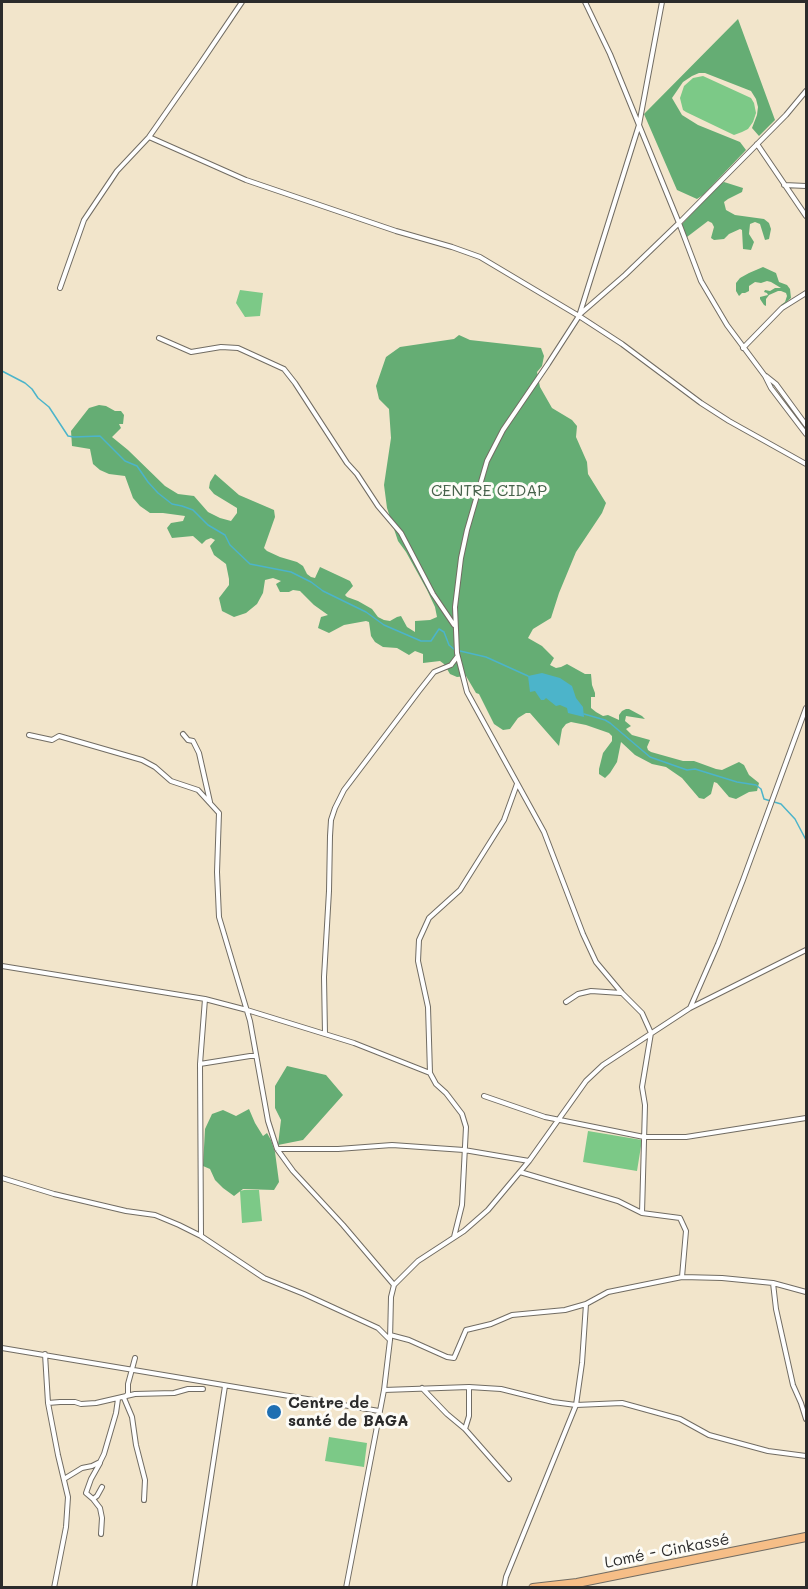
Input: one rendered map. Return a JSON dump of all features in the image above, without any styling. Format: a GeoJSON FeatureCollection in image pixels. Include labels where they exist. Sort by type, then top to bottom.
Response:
{"type":"FeatureCollection","features":[{"type":"Feature","properties":{"kind":"highway","name":"Lomé - Cinkassé"},"geometry":{"type":"LineString","coordinates":[[533,1587],[577,1583],[807,1537]]}},
{"type":"Feature","properties":{"kind":"street"},"geometry":{"type":"LineString","coordinates":[[60,288],[84,220],[117,171],[149,137],[242,2]]}},
{"type":"Feature","properties":{"kind":"street"},"geometry":{"type":"LineString","coordinates":[[585,2],[610,54],[701,281],[727,325],[765,376],[776,395],[807,434]]}},
{"type":"Feature","properties":{"kind":"street"},"geometry":{"type":"LineString","coordinates":[[579,316],[639,125],[662,2]]}},
{"type":"Feature","properties":{"kind":"street"},"geometry":{"type":"LineString","coordinates":[[642,1213],[645,1105],[642,1086],[651,1033],[642,1013],[596,962],[544,832],[467,692],[457,652],[455,607],[458,583],[467,530],[487,461],[503,430],[579,316],[679,223],[807,91]]}},
{"type":"Feature","properties":{"kind":"street"},"geometry":{"type":"LineString","coordinates":[[149,137],[246,180],[480,257],[622,344],[729,421],[807,464]]}},
{"type":"Feature","properties":{"kind":"street"},"geometry":{"type":"LineString","coordinates":[[757,144],[807,216]]}},
{"type":"Feature","properties":{"kind":"street"},"geometry":{"type":"LineString","coordinates":[[784,185],[807,186]]}},
{"type":"Feature","properties":{"kind":"street"},"geometry":{"type":"LineString","coordinates":[[743,348],[782,308],[807,293]]}},
{"type":"Feature","properties":{"kind":"street"},"geometry":{"type":"LineString","coordinates":[[159,338],[191,352],[221,347],[238,348],[284,369],[347,463],[401,533],[433,594],[455,626]]}},
{"type":"Feature","properties":{"kind":"street"},"geometry":{"type":"LineString","coordinates":[[765,376],[776,384],[807,424]]}},
{"type":"Feature","properties":{"kind":"street"},"geometry":{"type":"LineString","coordinates":[[776,395],[782,392]]}},
{"type":"Feature","properties":{"kind":"street"},"geometry":{"type":"LineString","coordinates":[[793,416],[797,412]]}},
{"type":"Feature","properties":{"kind":"street"},"geometry":{"type":"LineString","coordinates":[[325,1034],[324,977],[330,836],[331,820],[335,808],[351,780],[418,691],[434,672],[451,665],[457,652]]}},
{"type":"Feature","properties":{"kind":"street"},"geometry":{"type":"LineString","coordinates":[[690,1008],[718,944],[807,708]]}},
{"type":"Feature","properties":{"kind":"street"},"geometry":{"type":"LineString","coordinates":[[183,734],[188,740],[193,741],[199,753],[210,803]]}},
{"type":"Feature","properties":{"kind":"street"},"geometry":{"type":"LineString","coordinates":[[29,735],[52,740],[59,736],[142,760],[155,767],[171,781],[198,790],[219,813],[219,916],[250,1021],[268,1121],[277,1149],[293,1171],[394,1285]]}},
{"type":"Feature","properties":{"kind":"street"},"geometry":{"type":"LineString","coordinates":[[454,1237],[462,1204],[466,1127],[462,1114],[436,1084],[430,1073],[428,1007],[418,961],[419,939],[429,918],[460,890],[504,820],[517,784]]}},
{"type":"Feature","properties":{"kind":"street"},"geometry":{"type":"LineString","coordinates":[[346,1587],[384,1389],[390,1338],[391,1297],[394,1285],[418,1261],[479,1219],[529,1161],[586,1081],[603,1065],[690,1008],[807,950]]}},
{"type":"Feature","properties":{"kind":"street"},"geometry":{"type":"LineString","coordinates":[[2,966],[205,999],[354,1043],[430,1073]]}},
{"type":"Feature","properties":{"kind":"street"},"geometry":{"type":"LineString","coordinates":[[566,1002],[578,994],[591,991],[622,993]]}},
{"type":"Feature","properties":{"kind":"street"},"geometry":{"type":"LineString","coordinates":[[201,1236],[200,1064],[205,999]]}},
{"type":"Feature","properties":{"kind":"street"},"geometry":{"type":"LineString","coordinates":[[200,1064],[255,1056]]}},
{"type":"Feature","properties":{"kind":"street"},"geometry":{"type":"LineString","coordinates":[[484,1096],[558,1121],[644,1137],[686,1137],[807,1118]]}},
{"type":"Feature","properties":{"kind":"street"},"geometry":{"type":"LineString","coordinates":[[277,1149],[338,1149],[392,1145],[464,1150],[529,1161]]}},
{"type":"Feature","properties":{"kind":"street"},"geometry":{"type":"LineString","coordinates":[[520,1172],[618,1201],[642,1213],[680,1218],[686,1231],[682,1278]]}},
{"type":"Feature","properties":{"kind":"street"},"geometry":{"type":"LineString","coordinates":[[2,1178],[116,1209],[155,1215],[201,1236],[264,1278],[378,1328],[390,1338],[409,1340],[454,1358],[466,1329],[491,1324],[512,1315],[565,1310],[586,1305],[608,1292],[632,1286],[682,1278],[722,1278],[773,1283],[807,1292]]}},
{"type":"Feature","properties":{"kind":"street"},"geometry":{"type":"LineString","coordinates":[[773,1283],[776,1310],[793,1385],[807,1419]]}},
{"type":"Feature","properties":{"kind":"street"},"geometry":{"type":"LineString","coordinates":[[504,1587],[506,1577],[576,1405],[582,1364],[586,1305]]}},
{"type":"Feature","properties":{"kind":"street"},"geometry":{"type":"LineString","coordinates":[[2,1348],[379,1411]]}},
{"type":"Feature","properties":{"kind":"street"},"geometry":{"type":"LineString","coordinates":[[45,1354],[48,1403],[68,1497],[66,1527],[54,1587]]}},
{"type":"Feature","properties":{"kind":"street"},"geometry":{"type":"LineString","coordinates":[[135,1358],[128,1384],[128,1394],[124,1398],[132,1417],[145,1480],[144,1500]]}},
{"type":"Feature","properties":{"kind":"street"},"geometry":{"type":"LineString","coordinates":[[194,1587],[225,1386]]}},
{"type":"Feature","properties":{"kind":"street"},"geometry":{"type":"LineString","coordinates":[[384,1389],[470,1386],[501,1389],[553,1402],[576,1405],[622,1404],[680,1419],[709,1435],[768,1451],[807,1456]]}},
{"type":"Feature","properties":{"kind":"street"},"geometry":{"type":"LineString","coordinates":[[465,1429],[469,1416],[470,1386]]}},
{"type":"Feature","properties":{"kind":"street"},"geometry":{"type":"LineString","coordinates":[[421,1388],[465,1429],[509,1479]]}},
{"type":"Feature","properties":{"kind":"street"},"geometry":{"type":"LineString","coordinates":[[48,1403],[96,1403],[145,1393],[174,1393],[188,1389],[203,1389]]}},
{"type":"Feature","properties":{"kind":"street"},"geometry":{"type":"LineString","coordinates":[[101,1534],[100,1508],[86,1493],[100,1462],[116,1413],[118,1398]]}},
{"type":"Feature","properties":{"kind":"street"},"geometry":{"type":"LineString","coordinates":[[64,1479],[82,1468],[100,1462]]}},
{"type":"Feature","properties":{"kind":"street"},"geometry":{"type":"LineString","coordinates":[[93,1500],[102,1487]]}},
{"type":"Feature","properties":{"kind":"green space"},"geometry":{"type":"Polygon","coordinates":[[[738,19],[775,120],[759,136],[752,128],[758,107],[751,91],[705,73],[699,73],[683,82],[672,98],[682,115],[698,125],[740,142],[746,150],[697,199],[677,190],[644,114],[738,19]]]}},
{"type":"Feature","properties":{"kind":"green space"},"geometry":{"type":"Polygon","coordinates":[[[703,76],[751,98],[756,113],[748,129],[734,135],[683,110],[680,98],[684,86],[693,78],[703,76]]]}},
{"type":"Feature","properties":{"kind":"green space"},"geometry":{"type":"Polygon","coordinates":[[[724,182],[743,188],[742,192],[724,202],[726,210],[735,215],[764,219],[769,223],[771,229],[769,239],[765,240],[760,224],[755,222],[750,224],[749,234],[754,242],[751,250],[743,249],[742,230],[740,229],[724,239],[714,240],[711,238],[714,227],[708,221],[687,237],[682,227],[682,224],[724,182]]]}},
{"type":"Feature","properties":{"kind":"green space"},"geometry":{"type":"Polygon","coordinates":[[[763,267],[776,273],[779,282],[790,289],[791,298],[782,306],[787,296],[781,291],[769,295],[766,299],[766,306],[760,299],[768,295],[764,292],[765,290],[781,288],[771,282],[755,282],[749,286],[749,291],[739,296],[736,291],[736,283],[740,278],[763,267]]]}},
{"type":"Feature","properties":{"kind":"green space"},"geometry":{"type":"Polygon","coordinates":[[[240,290],[263,293],[260,316],[245,317],[236,303],[240,290]]]}},
{"type":"Feature","properties":{"kind":"green space","name":"CENTRE CIDAP"},"geometry":{"type":"Polygon","coordinates":[[[459,335],[470,340],[541,348],[544,356],[542,366],[537,372],[540,387],[552,408],[572,420],[577,426],[576,437],[587,462],[588,474],[606,503],[602,513],[576,552],[551,618],[533,629],[528,638],[542,646],[554,658],[550,665],[556,668],[567,664],[585,674],[591,674],[595,697],[591,697],[591,708],[596,712],[619,720],[619,715],[626,709],[642,716],[645,719],[626,716],[625,721],[631,726],[626,729],[632,735],[650,740],[648,750],[722,770],[739,762],[759,783],[757,791],[749,792],[736,799],[729,797],[714,782],[711,794],[704,799],[699,798],[682,778],[666,767],[652,764],[635,755],[621,742],[617,762],[605,778],[599,774],[599,769],[603,753],[612,741],[609,733],[571,722],[562,729],[559,746],[530,713],[518,718],[510,729],[503,730],[494,724],[479,694],[476,693],[466,676],[457,677],[450,674],[440,661],[423,663],[423,654],[415,651],[409,655],[397,648],[383,647],[371,636],[369,622],[366,621],[344,625],[329,633],[318,628],[321,617],[328,615],[300,591],[280,592],[276,584],[281,581],[273,578],[265,580],[263,593],[257,604],[246,613],[234,617],[222,611],[219,598],[229,585],[229,579],[226,564],[214,555],[210,546],[215,540],[211,538],[202,544],[193,536],[172,538],[167,528],[171,523],[183,521],[185,516],[150,513],[133,498],[125,476],[100,470],[93,464],[90,449],[72,446],[71,431],[89,408],[99,405],[121,411],[124,415],[123,424],[119,424],[121,428],[112,437],[165,486],[178,494],[194,496],[208,512],[231,521],[237,513],[237,508],[214,494],[209,488],[215,474],[239,495],[274,510],[275,517],[264,548],[267,551],[297,562],[311,577],[315,578],[320,567],[350,581],[353,586],[345,595],[347,597],[372,609],[378,617],[384,620],[390,621],[401,616],[407,627],[415,632],[415,621],[437,617],[427,590],[398,541],[387,508],[384,485],[391,438],[389,409],[379,399],[376,386],[386,357],[400,347],[454,339],[459,335]]]}},
{"type":"Feature","properties":{"kind":"green space"},"geometry":{"type":"Polygon","coordinates":[[[287,1066],[326,1075],[343,1095],[303,1140],[278,1145],[281,1120],[275,1108],[275,1086],[287,1066]]]}},
{"type":"Feature","properties":{"kind":"green space"},"geometry":{"type":"Polygon","coordinates":[[[249,1109],[263,1136],[267,1133],[271,1140],[279,1182],[274,1190],[243,1189],[234,1196],[215,1180],[210,1169],[203,1166],[205,1129],[212,1114],[223,1110],[236,1116],[249,1109]]]}},
{"type":"Feature","properties":{"kind":"green space"},"geometry":{"type":"Polygon","coordinates":[[[588,1131],[642,1140],[637,1171],[583,1162],[588,1131]]]}},
{"type":"Feature","properties":{"kind":"green space"},"geometry":{"type":"Polygon","coordinates":[[[259,1190],[262,1221],[242,1223],[240,1191],[259,1190]]]}},
{"type":"Feature","properties":{"kind":"green space"},"geometry":{"type":"Polygon","coordinates":[[[329,1437],[367,1443],[364,1467],[325,1461],[329,1437]]]}},
{"type":"Feature","properties":{"kind":"water"},"geometry":{"type":"Polygon","coordinates":[[[542,673],[560,678],[572,686],[576,698],[583,707],[584,717],[568,713],[567,708],[556,706],[546,698],[541,700],[535,691],[530,692],[528,676],[542,673]]]}},
{"type":"Feature","properties":{"kind":"waterway"},"geometry":{"type":"LineString","coordinates":[[2,371],[32,389],[38,398],[49,407],[68,436],[100,436],[125,461],[137,466],[158,493],[172,504],[193,510],[208,525],[225,535],[230,545],[250,564],[291,572],[366,612],[384,625],[421,641],[431,641],[439,629],[444,632],[449,645],[455,650]]}},
{"type":"Feature","properties":{"kind":"waterway"},"geometry":{"type":"LineString","coordinates":[[460,651],[486,657],[528,676]]}},
{"type":"Feature","properties":{"kind":"waterway"},"geometry":{"type":"LineString","coordinates":[[584,714],[610,723],[650,757],[687,770],[695,769],[737,782],[756,785],[761,789],[764,799],[781,804],[795,819],[806,840]]}},
{"type":"Feature","properties":{"kind":"place","name":"Centre de santé de BAGA"},"geometry":{"type":"Point","coordinates":[274,1412]}}]}
